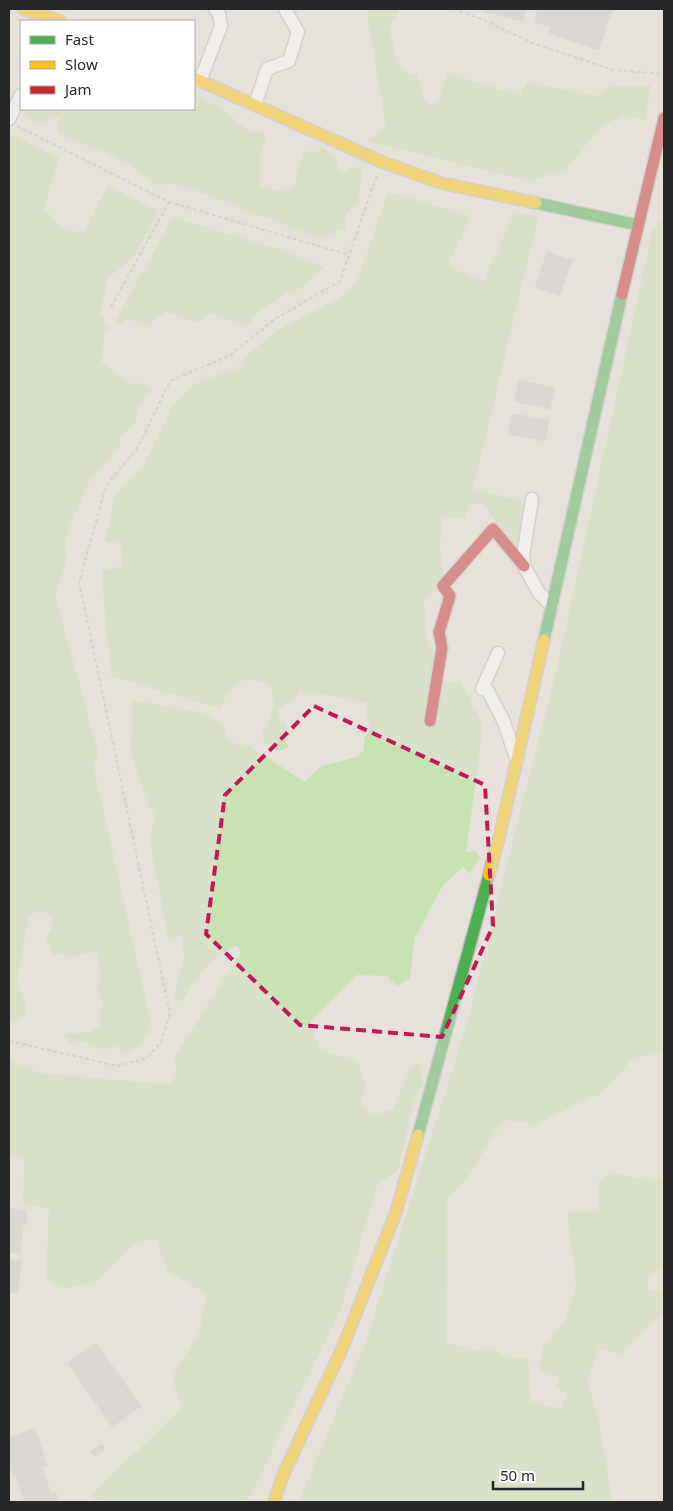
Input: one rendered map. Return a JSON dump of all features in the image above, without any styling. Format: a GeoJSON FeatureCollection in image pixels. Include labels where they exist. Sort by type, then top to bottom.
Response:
{"type":"FeatureCollection","features":[{"type":"Feature","properties":{"kind":"main road"},"geometry":{"type":"LineString","coordinates":[[23,9],[56,20]]}},
{"type":"Feature","properties":{"kind":"main road"},"geometry":{"type":"LineString","coordinates":[[197,80],[255,104],[382,162],[441,183],[638,225]]}},
{"type":"Feature","properties":{"kind":"main road"},"geometry":{"type":"LineString","coordinates":[[274,1502],[283,1475],[342,1349],[396,1212],[426,1109],[500,834],[664,118]]}},
{"type":"Feature","properties":{"kind":"main road"},"geometry":{"type":"LineString","coordinates":[[430,720],[442,648],[439,632],[450,596],[443,586],[493,529],[524,566]]}},
{"type":"Feature","properties":{"kind":"street"},"geometry":{"type":"LineString","coordinates":[[197,80],[221,26],[219,14],[214,9]]}},
{"type":"Feature","properties":{"kind":"street"},"geometry":{"type":"LineString","coordinates":[[255,104],[267,69],[289,61],[298,32],[285,9]]}},
{"type":"Feature","properties":{"kind":"street"},"geometry":{"type":"LineString","coordinates":[[13,123],[20,98]]}},
{"type":"Feature","properties":{"kind":"street"},"geometry":{"type":"LineString","coordinates":[[532,499],[523,556],[524,566],[539,593],[552,606]]}},
{"type":"Feature","properties":{"kind":"street"},"geometry":{"type":"LineString","coordinates":[[498,653],[482,689],[488,691],[503,720],[517,760]]}},
{"type":"Feature","properties":{"kind":"path"},"geometry":{"type":"LineString","coordinates":[[453,9],[478,18],[535,44],[614,70],[664,74]]}},
{"type":"Feature","properties":{"kind":"path"},"geometry":{"type":"LineString","coordinates":[[13,123],[169,202],[350,255]]}},
{"type":"Feature","properties":{"kind":"path"},"geometry":{"type":"LineString","coordinates":[[9,1041],[118,1066],[147,1058],[161,1042],[170,1014],[80,582],[106,486],[138,447],[170,381],[228,356],[275,319],[340,281],[382,162]]}},
{"type":"Feature","properties":{"kind":"path"},"geometry":{"type":"LineString","coordinates":[[111,307],[169,202]]}},
{"type":"Feature","properties":{"kind":"highlighted area"},"geometry":{"type":"Polygon","coordinates":[[[314,706],[485,785],[493,926],[442,1037],[300,1025],[206,934],[225,795],[314,706]]]}},
{"type":"Feature","properties":{"kind":"green space"},"geometry":{"type":"Polygon","coordinates":[[[369,9],[397,9],[397,15],[389,27],[397,61],[409,75],[418,73],[423,99],[430,105],[438,102],[447,73],[520,96],[527,82],[596,96],[614,86],[651,85],[645,120],[622,115],[601,127],[567,168],[531,181],[367,141],[386,126],[368,19],[369,9]]]}},
{"type":"Feature","properties":{"kind":"green space"},"geometry":{"type":"Polygon","coordinates":[[[195,95],[223,109],[249,132],[264,132],[266,141],[261,150],[259,187],[282,191],[296,184],[298,166],[306,150],[314,153],[323,148],[337,160],[337,171],[345,173],[352,166],[363,171],[358,202],[346,213],[346,228],[320,238],[178,184],[155,185],[128,163],[58,133],[57,123],[65,113],[47,121],[32,121],[22,110],[195,110],[195,95]]]}},
{"type":"Feature","properties":{"kind":"green space"},"geometry":{"type":"Polygon","coordinates":[[[9,133],[59,158],[44,208],[61,227],[83,234],[108,185],[158,211],[133,258],[108,278],[100,313],[110,328],[105,335],[101,362],[130,384],[142,383],[151,391],[138,407],[136,422],[120,437],[119,448],[91,477],[65,539],[67,559],[55,596],[99,755],[93,764],[152,1028],[140,1046],[121,1054],[117,1045],[104,1050],[79,1040],[70,1044],[66,1034],[89,1032],[101,1024],[98,1015],[103,1004],[96,984],[100,981],[98,951],[66,958],[63,954],[51,955],[51,946],[44,940],[51,930],[53,919],[42,910],[29,915],[17,983],[26,1004],[26,1015],[13,1022],[9,1021],[9,133]]]}},
{"type":"Feature","properties":{"kind":"green space"},"geometry":{"type":"Polygon","coordinates":[[[388,192],[470,216],[448,266],[483,282],[515,212],[538,217],[473,490],[520,500],[525,504],[521,544],[517,548],[512,546],[484,504],[470,503],[466,519],[442,516],[440,551],[444,575],[424,601],[428,648],[437,646],[434,683],[461,681],[483,724],[466,853],[475,851],[480,858],[469,874],[463,867],[443,885],[415,937],[410,978],[397,986],[387,976],[357,975],[311,1021],[319,1050],[358,1062],[366,1085],[361,1105],[370,1116],[393,1109],[411,1068],[419,1064],[423,1085],[413,1105],[398,1171],[377,1185],[340,1312],[247,1502],[102,1502],[89,1497],[182,1408],[172,1378],[200,1331],[206,1293],[169,1273],[156,1241],[150,1239],[131,1247],[96,1282],[64,1288],[46,1280],[49,1208],[23,1204],[24,1156],[9,1154],[9,1061],[39,1073],[171,1085],[177,1073],[174,1057],[241,953],[237,945],[213,959],[192,984],[185,997],[177,1002],[173,998],[184,959],[182,935],[168,940],[149,835],[156,819],[144,795],[131,751],[132,700],[209,714],[223,726],[229,742],[249,746],[305,782],[322,766],[357,757],[363,751],[365,737],[371,728],[366,714],[367,703],[300,690],[293,701],[285,703],[278,711],[280,721],[286,723],[287,730],[284,737],[288,747],[279,751],[264,742],[262,731],[267,727],[274,701],[271,686],[246,678],[228,691],[221,709],[111,676],[101,571],[123,566],[121,540],[105,542],[115,495],[145,464],[173,405],[194,384],[236,369],[250,352],[280,329],[346,294],[359,277],[388,192]]]}},
{"type":"Feature","properties":{"kind":"green space"},"geometry":{"type":"Polygon","coordinates":[[[173,217],[275,248],[324,267],[302,288],[285,294],[257,313],[251,322],[242,325],[212,313],[199,323],[166,312],[149,324],[141,324],[129,318],[120,326],[114,323],[173,217]]]}},
{"type":"Feature","properties":{"kind":"green space"},"geometry":{"type":"Polygon","coordinates":[[[664,219],[664,1041],[662,1054],[634,1057],[603,1092],[537,1124],[503,1120],[464,1183],[447,1197],[446,1343],[473,1350],[491,1348],[507,1357],[528,1358],[531,1401],[561,1409],[567,1393],[555,1388],[559,1378],[539,1369],[543,1347],[566,1319],[576,1284],[567,1212],[599,1212],[599,1180],[612,1172],[650,1182],[664,1176],[663,1269],[648,1277],[648,1290],[662,1291],[662,1313],[621,1354],[599,1348],[587,1381],[598,1416],[612,1498],[610,1502],[299,1502],[366,1341],[467,1024],[557,668],[653,228],[664,219]]]}},
{"type":"Feature","properties":{"kind":"building"},"geometry":{"type":"Polygon","coordinates":[[[482,9],[526,9],[523,21],[489,13],[482,9]]]}},
{"type":"Feature","properties":{"kind":"building"},"geometry":{"type":"Polygon","coordinates":[[[538,9],[614,9],[608,20],[599,50],[549,34],[551,27],[534,22],[538,9]]]}},
{"type":"Feature","properties":{"kind":"building"},"geometry":{"type":"Polygon","coordinates":[[[547,252],[572,260],[560,296],[535,288],[547,252]]]}},
{"type":"Feature","properties":{"kind":"building"},"geometry":{"type":"Polygon","coordinates":[[[519,380],[555,388],[550,409],[514,401],[519,380]]]}},
{"type":"Feature","properties":{"kind":"building"},"geometry":{"type":"Polygon","coordinates":[[[512,414],[549,420],[545,441],[508,434],[512,414]]]}},
{"type":"Feature","properties":{"kind":"building"},"geometry":{"type":"Polygon","coordinates":[[[9,1208],[27,1210],[26,1225],[23,1225],[20,1253],[9,1252],[9,1208]]]}},
{"type":"Feature","properties":{"kind":"building"},"geometry":{"type":"Polygon","coordinates":[[[9,1260],[21,1261],[18,1293],[9,1292],[9,1260]]]}},
{"type":"Feature","properties":{"kind":"building"},"geometry":{"type":"Polygon","coordinates":[[[96,1343],[141,1406],[112,1427],[68,1363],[96,1343]]]}},
{"type":"Feature","properties":{"kind":"building"},"geometry":{"type":"Polygon","coordinates":[[[35,1428],[47,1466],[42,1467],[51,1495],[56,1493],[59,1502],[25,1502],[16,1476],[14,1477],[9,1461],[9,1437],[35,1428]]]}},
{"type":"Feature","properties":{"kind":"building"},"geometry":{"type":"Polygon","coordinates":[[[102,1444],[105,1449],[95,1457],[91,1452],[102,1444]]]}},
{"type":"Feature","properties":{"kind":"traffic: fast"},"geometry":{"type":"LineString","coordinates":[[536,203],[638,225]]}},
{"type":"Feature","properties":{"kind":"traffic: fast"},"geometry":{"type":"LineString","coordinates":[[544,640],[622,294]]}},
{"type":"Feature","properties":{"kind":"traffic: fast"},"geometry":{"type":"LineString","coordinates":[[418,1135],[489,875]]}},
{"type":"Feature","properties":{"kind":"traffic: slow"},"geometry":{"type":"LineString","coordinates":[[23,9],[57,20]]}},
{"type":"Feature","properties":{"kind":"traffic: slow"},"geometry":{"type":"LineString","coordinates":[[195,78],[382,162],[441,183],[536,203]]}},
{"type":"Feature","properties":{"kind":"traffic: slow"},"geometry":{"type":"LineString","coordinates":[[489,875],[544,640]]}},
{"type":"Feature","properties":{"kind":"traffic: slow"},"geometry":{"type":"LineString","coordinates":[[274,1502],[283,1475],[342,1349],[396,1212],[418,1135]]}},
{"type":"Feature","properties":{"kind":"traffic: jam"},"geometry":{"type":"LineString","coordinates":[[622,294],[664,118]]}},
{"type":"Feature","properties":{"kind":"traffic: jam"},"geometry":{"type":"LineString","coordinates":[[430,721],[442,648],[439,632],[450,596],[443,586],[493,529],[524,566]]}}]}
